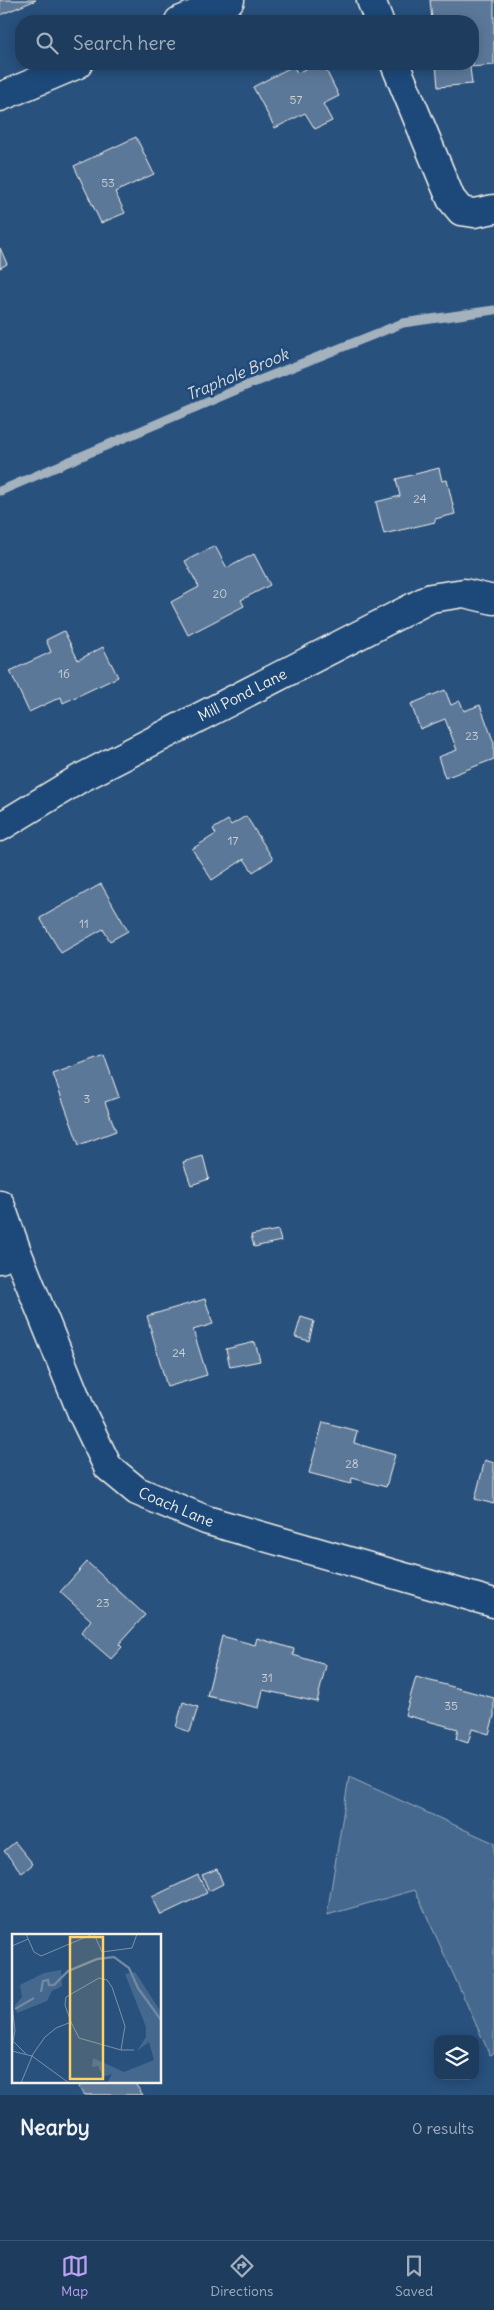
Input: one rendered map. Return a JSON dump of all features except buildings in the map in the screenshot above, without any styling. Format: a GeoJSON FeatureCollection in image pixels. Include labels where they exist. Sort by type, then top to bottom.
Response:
{"type":"FeatureCollection","features":[{"type":"Feature","properties":{"kind":"street"},"geometry":{"type":"LineString","coordinates":[[194,15],[230,0]]}},
{"type":"Feature","properties":{"kind":"street"},"geometry":{"type":"LineString","coordinates":[[371,0],[377,15]]}},
{"type":"Feature","properties":{"kind":"street"},"geometry":{"type":"LineString","coordinates":[[0,97],[64,70]]}},
{"type":"Feature","properties":{"kind":"street"},"geometry":{"type":"LineString","coordinates":[[397,70],[451,199],[461,211],[474,213],[494,209]]}},
{"type":"Feature","properties":{"kind":"street","name":"Mill Pond Lane"},"geometry":{"type":"LineString","coordinates":[[0,827],[79,779],[431,598],[464,593],[494,600]]}},
{"type":"Feature","properties":{"kind":"street"},"geometry":{"type":"LineString","coordinates":[[0,1204],[8,1255]]}},
{"type":"Feature","properties":{"kind":"street","name":"Coach Lane"},"geometry":{"type":"LineString","coordinates":[[8,1255],[108,1467],[137,1491],[206,1520],[494,1603]]}},
{"type":"Feature","properties":{"kind":"shaded area"},"geometry":{"type":"Polygon","coordinates":[[[349,1777],[494,1843],[494,2053],[490,2055],[415,1890],[327,1915],[349,1777]]]}},
{"type":"Feature","properties":{"kind":"waterway","name":"Traphole Brook"},"geometry":{"type":"LineString","coordinates":[[0,491],[250,384],[403,323],[494,310]]}}]}
